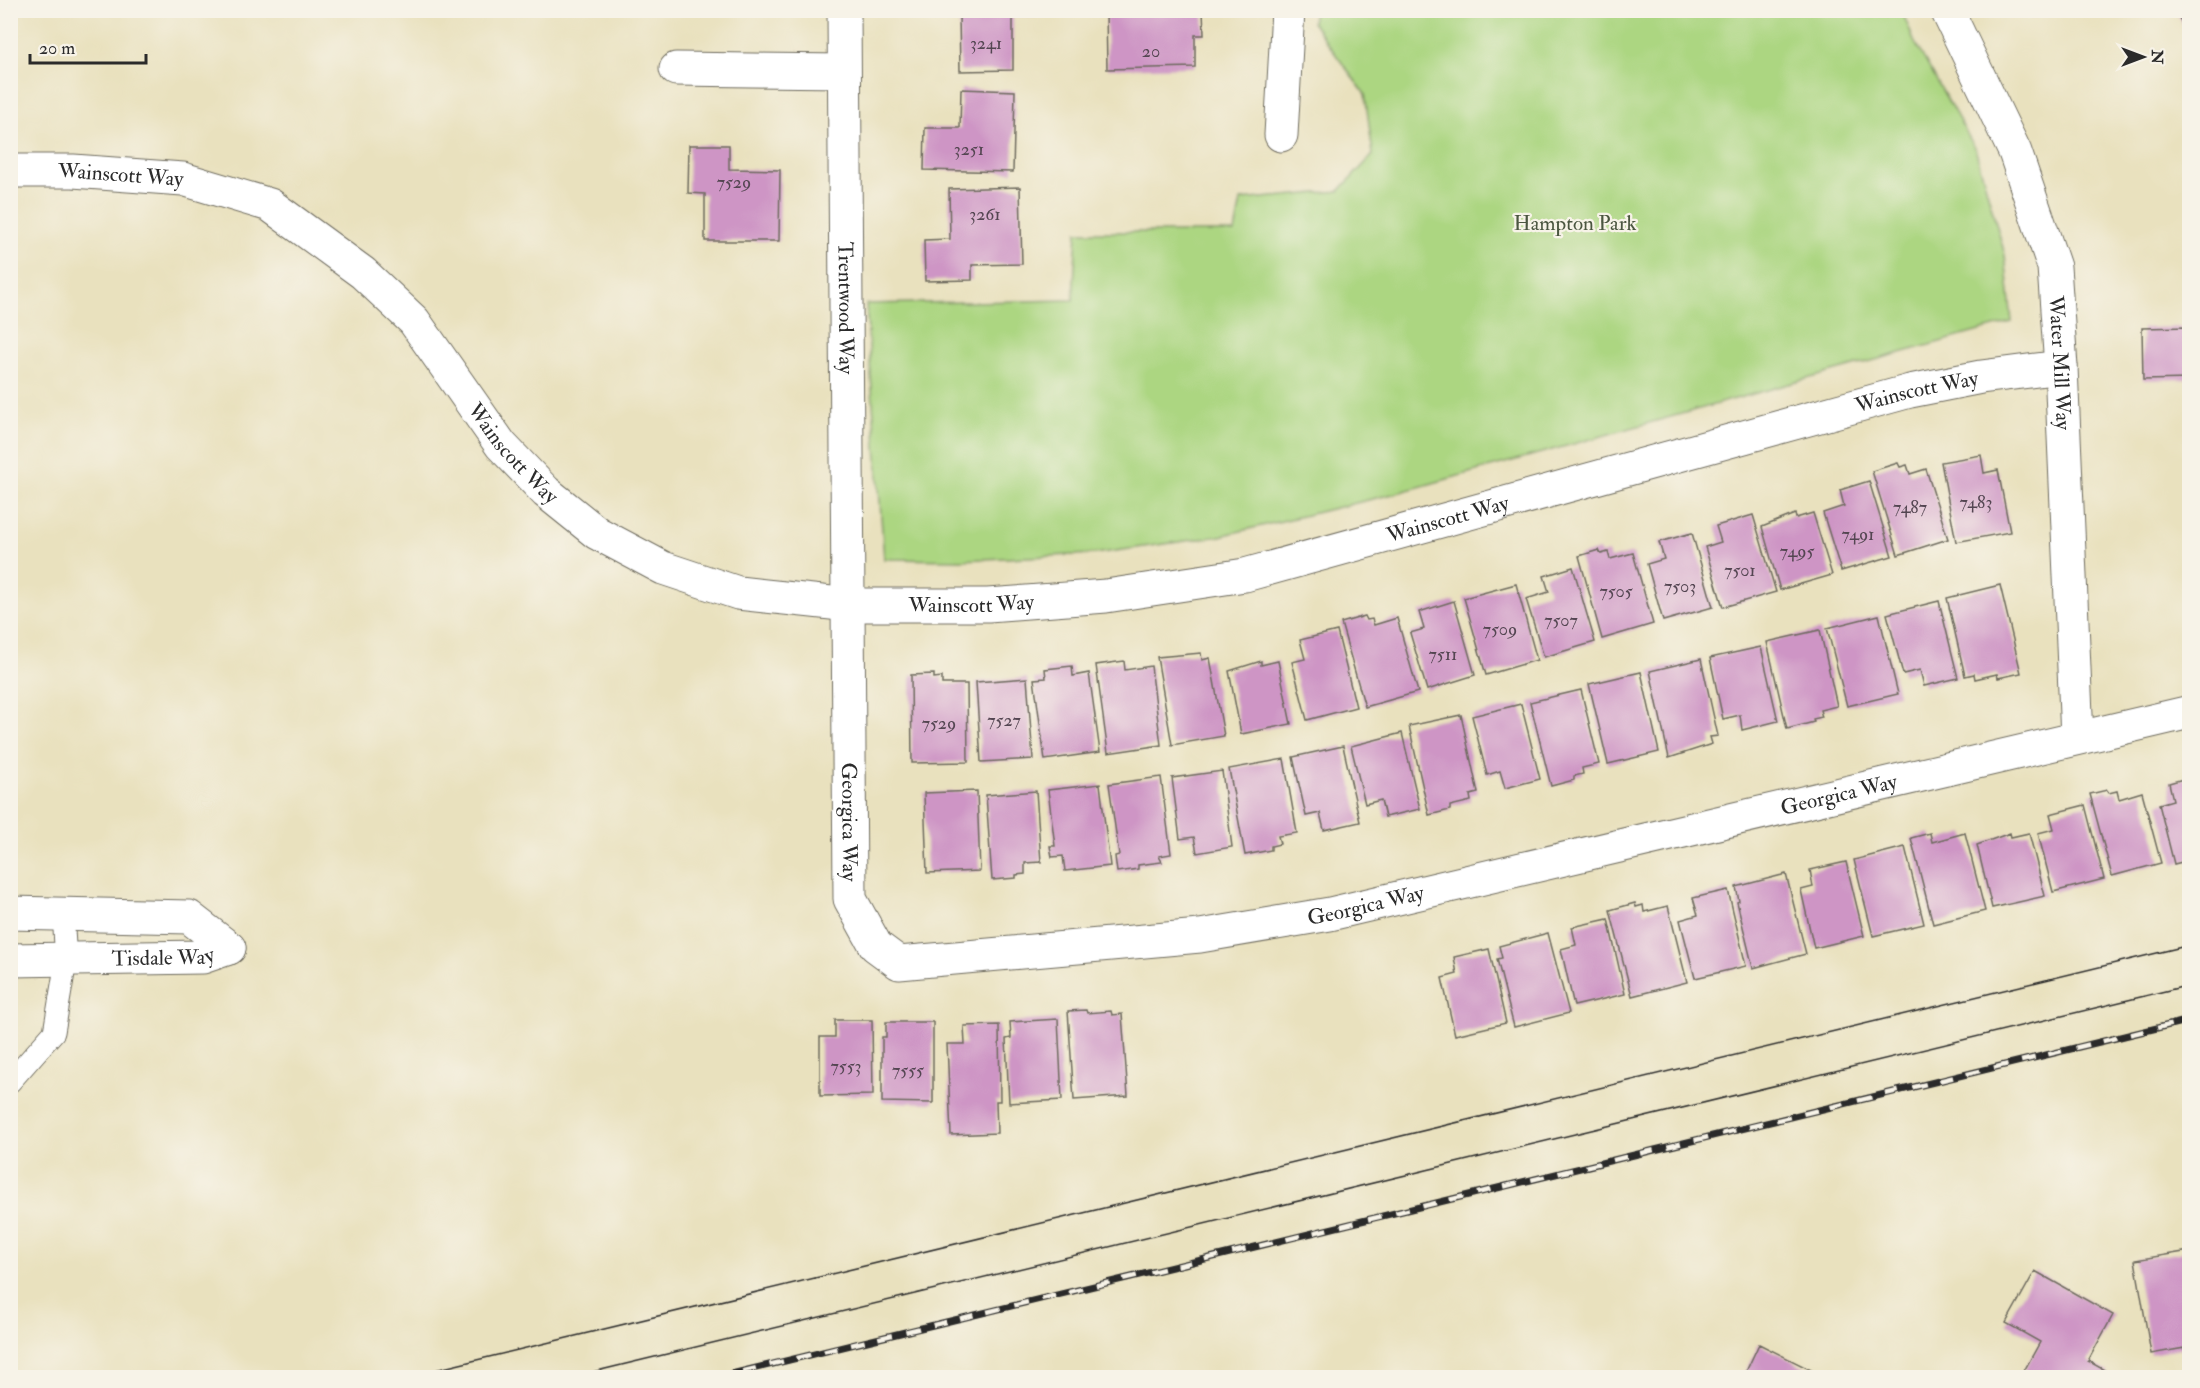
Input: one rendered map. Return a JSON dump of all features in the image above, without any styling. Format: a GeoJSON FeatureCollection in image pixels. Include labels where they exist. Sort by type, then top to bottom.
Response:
{"type":"FeatureCollection","features":[{"type":"Feature","properties":{"kind":"street","name":"Trentwood Way"},"geometry":{"type":"LineString","coordinates":[[844,10],[850,605]]}},
{"type":"Feature","properties":{"kind":"street"},"geometry":{"type":"LineString","coordinates":[[1281,135],[1288,10]]}},
{"type":"Feature","properties":{"kind":"street","name":"Water Mill Way"},"geometry":{"type":"LineString","coordinates":[[1947,10],[2015,152],[2054,267],[2061,367],[2077,738]]}},
{"type":"Feature","properties":{"kind":"street"},"geometry":{"type":"LineString","coordinates":[[676,69],[843,70]]}},
{"type":"Feature","properties":{"kind":"street","name":"Wainscott Way"},"geometry":{"type":"LineString","coordinates":[[10,171],[73,171],[183,178],[270,205],[363,273],[414,321],[501,445],[546,492],[597,533],[663,568],[738,593],[850,605],[988,605],[1106,596],[1245,575],[1910,391],[1981,377],[2061,367]]}},
{"type":"Feature","properties":{"kind":"street","name":"Georgica Way"},"geometry":{"type":"LineString","coordinates":[[850,605],[850,899],[876,946],[899,963],[1200,936],[1330,914],[2190,712]]}},
{"type":"Feature","properties":{"kind":"street","name":"Tisdale Way"},"geometry":{"type":"LineString","coordinates":[[10,914],[189,917],[229,948],[203,957],[66,961],[10,960]]}},
{"type":"Feature","properties":{"kind":"lane"},"geometry":{"type":"LineString","coordinates":[[10,1082],[54,1032],[66,961],[63,914]]}},
{"type":"Feature","properties":{"kind":"green space","name":"Hampton Park"},"geometry":{"type":"Polygon","coordinates":[[[1314,11],[1902,11],[1914,41],[1975,148],[2005,255],[2012,322],[1397,493],[1220,536],[1095,554],[960,560],[884,559],[866,304],[1073,300],[1077,232],[1235,232],[1241,200],[1339,191],[1373,155],[1365,94],[1312,22],[1314,11]]]}},
{"type":"Feature","properties":{"kind":"building"},"geometry":{"type":"Polygon","coordinates":[[[925,10],[1037,10],[1037,16],[1013,16],[1013,70],[960,71],[959,14],[925,15],[925,10]]]}},
{"type":"Feature","properties":{"kind":"building"},"geometry":{"type":"Polygon","coordinates":[[[1106,10],[1203,10],[1204,35],[1195,35],[1195,67],[1107,69],[1106,10]]]}},
{"type":"Feature","properties":{"kind":"building"},"geometry":{"type":"Polygon","coordinates":[[[2175,10],[2190,10],[2190,21],[2183,25],[2175,10]]]}},
{"type":"Feature","properties":{"kind":"building"},"geometry":{"type":"Polygon","coordinates":[[[961,89],[1015,91],[1013,172],[924,170],[925,128],[960,128],[961,89]]]}},
{"type":"Feature","properties":{"kind":"building"},"geometry":{"type":"Polygon","coordinates":[[[689,145],[729,145],[729,169],[780,170],[779,241],[705,241],[705,194],[688,193],[689,145]]]}},
{"type":"Feature","properties":{"kind":"building"},"geometry":{"type":"Polygon","coordinates":[[[1020,187],[1022,264],[972,265],[972,280],[925,281],[924,240],[950,239],[949,189],[1020,187]]]}},
{"type":"Feature","properties":{"kind":"building"},"geometry":{"type":"Polygon","coordinates":[[[2190,327],[2190,379],[2143,380],[2142,328],[2190,327]]]}},
{"type":"Feature","properties":{"kind":"building"},"geometry":{"type":"Polygon","coordinates":[[[1981,455],[1984,473],[1998,470],[2010,532],[1956,542],[1941,462],[1981,455]]]}},
{"type":"Feature","properties":{"kind":"building"},"geometry":{"type":"Polygon","coordinates":[[[1898,463],[1900,467],[1907,465],[1910,474],[1926,469],[1948,539],[1898,555],[1872,471],[1898,463]]]}},
{"type":"Feature","properties":{"kind":"building"},"geometry":{"type":"Polygon","coordinates":[[[1869,481],[1892,556],[1841,571],[1823,513],[1844,506],[1840,490],[1869,481]]]}},
{"type":"Feature","properties":{"kind":"building"},"geometry":{"type":"Polygon","coordinates":[[[1813,513],[1832,575],[1780,590],[1762,527],[1795,514],[1796,518],[1813,513]]]}},
{"type":"Feature","properties":{"kind":"building"},"geometry":{"type":"Polygon","coordinates":[[[1753,515],[1776,592],[1723,607],[1705,547],[1721,542],[1716,526],[1753,515]]]}},
{"type":"Feature","properties":{"kind":"building"},"geometry":{"type":"Polygon","coordinates":[[[1692,533],[1713,607],[1663,621],[1647,564],[1664,559],[1659,542],[1692,533]]]}},
{"type":"Feature","properties":{"kind":"building"},"geometry":{"type":"Polygon","coordinates":[[[1599,550],[1601,554],[1608,552],[1610,559],[1633,553],[1653,624],[1602,639],[1579,556],[1599,550]]]}},
{"type":"Feature","properties":{"kind":"building"},"geometry":{"type":"Polygon","coordinates":[[[1573,567],[1595,642],[1544,657],[1526,599],[1549,592],[1544,576],[1573,567]]]}},
{"type":"Feature","properties":{"kind":"building"},"geometry":{"type":"Polygon","coordinates":[[[1516,584],[1537,660],[1486,675],[1464,598],[1516,584]]]}},
{"type":"Feature","properties":{"kind":"building"},"geometry":{"type":"Polygon","coordinates":[[[2000,585],[2021,673],[1998,678],[1997,674],[1975,679],[1974,674],[1965,676],[1947,598],[2000,585]]]}},
{"type":"Feature","properties":{"kind":"building"},"geometry":{"type":"Polygon","coordinates":[[[1454,601],[1475,675],[1427,690],[1410,633],[1424,629],[1419,612],[1454,601]]]}},
{"type":"Feature","properties":{"kind":"building"},"geometry":{"type":"Polygon","coordinates":[[[1939,601],[1958,678],[1924,686],[1920,670],[1903,674],[1887,614],[1939,601]]]}},
{"type":"Feature","properties":{"kind":"building"},"geometry":{"type":"Polygon","coordinates":[[[1879,615],[1898,694],[1847,706],[1827,628],[1879,615]]]}},
{"type":"Feature","properties":{"kind":"building"},"geometry":{"type":"Polygon","coordinates":[[[1365,616],[1367,620],[1372,619],[1374,625],[1397,618],[1418,692],[1365,707],[1341,623],[1365,616]]]}},
{"type":"Feature","properties":{"kind":"building"},"geometry":{"type":"Polygon","coordinates":[[[1820,630],[1837,706],[1820,710],[1822,717],[1813,719],[1814,722],[1787,729],[1767,642],[1820,630]]]}},
{"type":"Feature","properties":{"kind":"building"},"geometry":{"type":"Polygon","coordinates":[[[1337,631],[1356,707],[1307,720],[1292,662],[1305,659],[1300,640],[1337,631]]]}},
{"type":"Feature","properties":{"kind":"building"},"geometry":{"type":"Polygon","coordinates":[[[1761,647],[1778,721],[1742,730],[1740,715],[1723,719],[1710,658],[1761,647]]]}},
{"type":"Feature","properties":{"kind":"building"},"geometry":{"type":"Polygon","coordinates":[[[1201,653],[1202,660],[1210,658],[1224,736],[1172,745],[1157,657],[1201,653]]]}},
{"type":"Feature","properties":{"kind":"building"},"geometry":{"type":"Polygon","coordinates":[[[1701,659],[1718,736],[1710,737],[1712,744],[1669,758],[1650,671],[1701,659]]]}},
{"type":"Feature","properties":{"kind":"building"},"geometry":{"type":"Polygon","coordinates":[[[1124,661],[1125,670],[1151,666],[1161,745],[1108,753],[1096,665],[1124,661]]]}},
{"type":"Feature","properties":{"kind":"building"},"geometry":{"type":"Polygon","coordinates":[[[1261,661],[1261,665],[1278,661],[1291,724],[1241,734],[1229,671],[1261,661]]]}},
{"type":"Feature","properties":{"kind":"building"},"geometry":{"type":"Polygon","coordinates":[[[1072,666],[1073,676],[1089,673],[1100,752],[1045,760],[1034,679],[1046,678],[1045,669],[1072,666]]]}},
{"type":"Feature","properties":{"kind":"building"},"geometry":{"type":"Polygon","coordinates":[[[1641,672],[1659,752],[1608,764],[1589,684],[1641,672]]]}},
{"type":"Feature","properties":{"kind":"building"},"geometry":{"type":"Polygon","coordinates":[[[934,674],[934,678],[942,677],[942,684],[967,684],[968,762],[912,763],[911,675],[934,674]]]}},
{"type":"Feature","properties":{"kind":"building"},"geometry":{"type":"Polygon","coordinates":[[[1027,678],[1033,759],[981,762],[976,682],[1027,678]]]}},
{"type":"Feature","properties":{"kind":"building"},"geometry":{"type":"Polygon","coordinates":[[[1581,690],[1599,764],[1582,768],[1583,774],[1574,776],[1574,780],[1551,786],[1530,702],[1581,690]]]}},
{"type":"Feature","properties":{"kind":"building"},"geometry":{"type":"Polygon","coordinates":[[[1521,704],[1540,779],[1505,788],[1500,771],[1487,775],[1472,716],[1521,704]]]}},
{"type":"Feature","properties":{"kind":"building"},"geometry":{"type":"Polygon","coordinates":[[[1461,715],[1478,793],[1470,795],[1471,801],[1450,806],[1450,810],[1429,815],[1409,726],[1461,715]]]}},
{"type":"Feature","properties":{"kind":"building"},"geometry":{"type":"Polygon","coordinates":[[[1402,733],[1420,809],[1385,817],[1381,800],[1365,804],[1351,746],[1402,733]]]}},
{"type":"Feature","properties":{"kind":"building"},"geometry":{"type":"Polygon","coordinates":[[[1343,746],[1360,822],[1324,830],[1320,813],[1306,816],[1293,757],[1343,746]]]}},
{"type":"Feature","properties":{"kind":"building"},"geometry":{"type":"Polygon","coordinates":[[[1284,759],[1297,833],[1278,836],[1280,844],[1271,846],[1271,850],[1245,855],[1229,769],[1284,759]]]}},
{"type":"Feature","properties":{"kind":"building"},"geometry":{"type":"Polygon","coordinates":[[[1222,771],[1232,847],[1197,853],[1194,837],[1180,839],[1172,778],[1222,771]]]}},
{"type":"Feature","properties":{"kind":"building"},"geometry":{"type":"Polygon","coordinates":[[[1161,777],[1171,854],[1159,856],[1162,862],[1138,865],[1138,869],[1117,872],[1115,856],[1119,855],[1109,784],[1161,777]]]}},
{"type":"Feature","properties":{"kind":"building"},"geometry":{"type":"Polygon","coordinates":[[[2190,777],[2190,860],[2174,864],[2159,804],[2173,800],[2169,783],[2190,777]]]}},
{"type":"Feature","properties":{"kind":"building"},"geometry":{"type":"Polygon","coordinates":[[[1100,784],[1110,866],[1065,871],[1063,856],[1052,857],[1050,846],[1055,846],[1048,790],[1100,784]]]}},
{"type":"Feature","properties":{"kind":"building"},"geometry":{"type":"Polygon","coordinates":[[[2107,790],[2109,793],[2117,791],[2119,799],[2142,792],[2161,863],[2112,876],[2090,794],[2107,790]]]}},
{"type":"Feature","properties":{"kind":"building"},"geometry":{"type":"Polygon","coordinates":[[[977,791],[980,871],[927,873],[924,793],[977,791]]]}},
{"type":"Feature","properties":{"kind":"building"},"geometry":{"type":"Polygon","coordinates":[[[1036,791],[1041,862],[1025,863],[1025,874],[1016,875],[1016,878],[992,880],[986,795],[1036,791]]]}},
{"type":"Feature","properties":{"kind":"building"},"geometry":{"type":"Polygon","coordinates":[[[2085,805],[2104,879],[2053,892],[2038,833],[2054,829],[2050,814],[2085,805]]]}},
{"type":"Feature","properties":{"kind":"building"},"geometry":{"type":"Polygon","coordinates":[[[1930,833],[1932,842],[1965,833],[1985,911],[1933,924],[1911,838],[1930,833]]]}},
{"type":"Feature","properties":{"kind":"building"},"geometry":{"type":"Polygon","coordinates":[[[2010,833],[2011,837],[2029,833],[2045,896],[1992,908],[1977,845],[2010,833]]]}},
{"type":"Feature","properties":{"kind":"building"},"geometry":{"type":"Polygon","coordinates":[[[1905,847],[1924,924],[1873,936],[1854,860],[1905,847]]]}},
{"type":"Feature","properties":{"kind":"building"},"geometry":{"type":"Polygon","coordinates":[[[1846,862],[1864,936],[1814,948],[1801,890],[1813,887],[1810,870],[1846,862]]]}},
{"type":"Feature","properties":{"kind":"building"},"geometry":{"type":"Polygon","coordinates":[[[1786,874],[1806,954],[1753,968],[1737,902],[1739,901],[1736,887],[1786,874]]]}},
{"type":"Feature","properties":{"kind":"building"},"geometry":{"type":"Polygon","coordinates":[[[1728,890],[1746,966],[1695,978],[1680,920],[1698,915],[1693,898],[1728,890]]]}},
{"type":"Feature","properties":{"kind":"building"},"geometry":{"type":"Polygon","coordinates":[[[1635,903],[1636,907],[1643,905],[1644,912],[1668,906],[1687,982],[1632,996],[1610,910],[1635,903]]]}},
{"type":"Feature","properties":{"kind":"building"},"geometry":{"type":"Polygon","coordinates":[[[1608,919],[1625,994],[1574,1006],[1561,949],[1576,945],[1572,927],[1608,919]]]}},
{"type":"Feature","properties":{"kind":"building"},"geometry":{"type":"Polygon","coordinates":[[[1548,933],[1569,1013],[1514,1027],[1497,959],[1502,958],[1499,946],[1548,933]]]}},
{"type":"Feature","properties":{"kind":"building"},"geometry":{"type":"Polygon","coordinates":[[[1489,949],[1506,1023],[1455,1035],[1442,978],[1457,974],[1454,957],[1489,949]]]}},
{"type":"Feature","properties":{"kind":"building"},"geometry":{"type":"Polygon","coordinates":[[[1086,1010],[1087,1013],[1111,1011],[1112,1015],[1122,1014],[1128,1096],[1074,1100],[1068,1011],[1086,1010]]]}},
{"type":"Feature","properties":{"kind":"building"},"geometry":{"type":"Polygon","coordinates":[[[1058,1019],[1062,1100],[1009,1103],[1006,1039],[1011,1038],[1010,1022],[1058,1019]]]}},
{"type":"Feature","properties":{"kind":"building"},"geometry":{"type":"Polygon","coordinates":[[[835,1020],[872,1020],[873,1095],[820,1096],[820,1037],[835,1037],[835,1020]]]}},
{"type":"Feature","properties":{"kind":"building"},"geometry":{"type":"Polygon","coordinates":[[[886,1022],[933,1022],[933,1103],[882,1102],[882,1037],[886,1037],[886,1022]]]}},
{"type":"Feature","properties":{"kind":"building"},"geometry":{"type":"Polygon","coordinates":[[[999,1025],[1000,1101],[996,1101],[997,1133],[951,1135],[947,1044],[965,1044],[964,1026],[999,1025]]]}},
{"type":"Feature","properties":{"kind":"building"},"geometry":{"type":"Polygon","coordinates":[[[2190,1251],[2190,1347],[2151,1354],[2135,1260],[2190,1251]]]}},
{"type":"Feature","properties":{"kind":"building"},"geometry":{"type":"Polygon","coordinates":[[[2035,1271],[2113,1315],[2088,1361],[2108,1372],[2105,1378],[2036,1378],[2024,1371],[2040,1342],[2006,1323],[2035,1271]]]}},
{"type":"Feature","properties":{"kind":"building"},"geometry":{"type":"Polygon","coordinates":[[[1759,1344],[1827,1378],[1743,1378],[1759,1344]]]}},
{"type":"Feature","properties":{"kind":"tram line"},"geometry":{"type":"LineString","coordinates":[[402,1378],[2190,945]]}},
{"type":"Feature","properties":{"kind":"tram line"},"geometry":{"type":"LineString","coordinates":[[568,1378],[2190,985]]}},
{"type":"Feature","properties":{"kind":"railway"},"geometry":{"type":"LineString","coordinates":[[715,1378],[2190,1020]]}}]}
